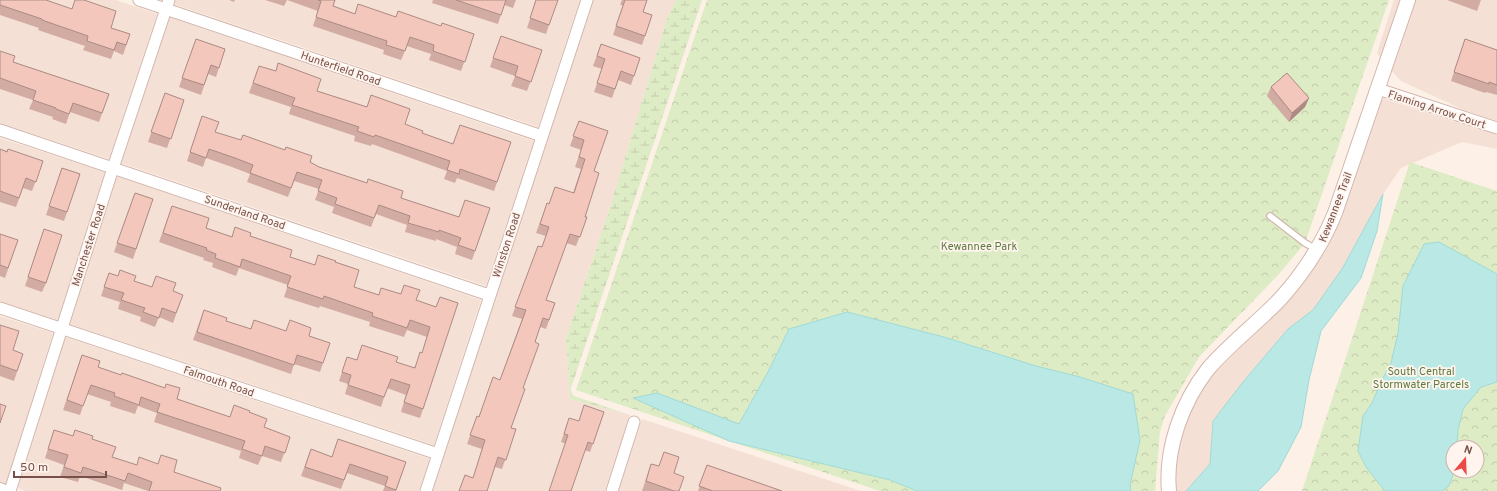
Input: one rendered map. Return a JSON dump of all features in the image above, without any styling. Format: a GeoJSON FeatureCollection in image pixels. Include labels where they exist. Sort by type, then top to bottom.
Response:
{"type":"FeatureCollection","features":[{"type":"Feature","properties":{"kind":"street","name":"Hunterfield Road"},"geometry":{"type":"LineString","coordinates":[[139,0],[167,4],[542,136]]}},
{"type":"Feature","properties":{"kind":"street","name":"Winston Road"},"geometry":{"type":"LineString","coordinates":[[426,491],[489,295],[587,0]]}},
{"type":"Feature","properties":{"kind":"street","name":"Kewannee Trail"},"geometry":{"type":"LineString","coordinates":[[1169,490],[1171,455],[1177,430],[1185,408],[1198,384],[1209,369],[1225,352],[1281,298],[1305,270],[1318,250],[1335,213],[1408,0]]}},
{"type":"Feature","properties":{"kind":"street","name":"Manchester Road"},"geometry":{"type":"LineString","coordinates":[[10,491],[167,4]]}},
{"type":"Feature","properties":{"kind":"street","name":"Flaming Arrow Court"},"geometry":{"type":"LineString","coordinates":[[1378,89],[1497,128]]}},
{"type":"Feature","properties":{"kind":"street","name":"Sunderland Road"},"geometry":{"type":"LineString","coordinates":[[0,130],[489,295]]}},
{"type":"Feature","properties":{"kind":"street","name":"Falmouth Road"},"geometry":{"type":"LineString","coordinates":[[0,308],[438,454]]}},
{"type":"Feature","properties":{"kind":"street"},"geometry":{"type":"LineString","coordinates":[[612,491],[634,422]]}},
{"type":"Feature","properties":{"kind":"lane"},"geometry":{"type":"LineString","coordinates":[[1270,216],[1305,243],[1318,250]]}},
{"type":"Feature","properties":{"kind":"shaded area"},"geometry":{"type":"Polygon","coordinates":[[[0,0],[116,0],[157,14],[109,159],[0,123],[0,0]]]}},
{"type":"Feature","properties":{"kind":"shaded area"},"geometry":{"type":"Polygon","coordinates":[[[175,0],[580,0],[538,127],[174,4],[175,0]]]}},
{"type":"Feature","properties":{"kind":"shaded area"},"geometry":{"type":"Polygon","coordinates":[[[593,0],[676,0],[667,19],[607,217],[566,338],[570,399],[630,415],[605,491],[432,491],[593,0]]]}},
{"type":"Feature","properties":{"kind":"shaded area"},"geometry":{"type":"Polygon","coordinates":[[[1394,0],[1401,0],[1381,59],[1377,53],[1394,0]]]}},
{"type":"Feature","properties":{"kind":"shaded area"},"geometry":{"type":"Polygon","coordinates":[[[1414,0],[1497,0],[1497,121],[1464,110],[1401,81],[1391,70],[1414,0]]]}},
{"type":"Feature","properties":{"kind":"shaded area"},"geometry":{"type":"Polygon","coordinates":[[[169,17],[534,141],[486,286],[121,163],[169,17]]]}},
{"type":"Feature","properties":{"kind":"shaded area"},"geometry":{"type":"Polygon","coordinates":[[[1381,98],[1497,135],[1497,149],[1462,142],[1401,168],[1383,194],[1342,269],[1313,310],[1288,329],[1213,421],[1210,464],[1186,491],[1175,491],[1177,456],[1183,432],[1191,411],[1203,388],[1213,374],[1285,303],[1310,274],[1323,254],[1333,235],[1381,98]]]}},
{"type":"Feature","properties":{"kind":"shaded area"},"geometry":{"type":"Polygon","coordinates":[[[0,138],[105,172],[58,320],[0,301],[0,138]]]}},
{"type":"Feature","properties":{"kind":"shaded area"},"geometry":{"type":"Polygon","coordinates":[[[117,176],[481,300],[434,445],[70,324],[117,176]]]}},
{"type":"Feature","properties":{"kind":"shaded area"},"geometry":{"type":"Polygon","coordinates":[[[0,316],[53,333],[6,485],[0,483],[0,316]]]}},
{"type":"Feature","properties":{"kind":"shaded area"},"geometry":{"type":"Polygon","coordinates":[[[65,337],[430,459],[419,491],[25,491],[18,488],[65,337]]]}},
{"type":"Feature","properties":{"kind":"shaded area"},"geometry":{"type":"Polygon","coordinates":[[[642,419],[861,491],[618,491],[642,419]]]}},
{"type":"Feature","properties":{"kind":"green space"},"geometry":{"type":"Polygon","coordinates":[[[676,0],[702,0],[571,388],[571,392],[574,396],[630,415],[570,399],[566,338],[607,217],[667,19],[676,0]]]}},
{"type":"Feature","properties":{"kind":"green space","name":"Kewannee Park"},"geometry":{"type":"Polygon","coordinates":[[[707,0],[1389,0],[1305,243],[1278,275],[1199,357],[1165,416],[1160,431],[1155,491],[880,491],[576,390],[707,0]]]}},
{"type":"Feature","properties":{"kind":"green space","name":"South Central Stormwater Parcels"},"geometry":{"type":"Polygon","coordinates":[[[1410,162],[1497,191],[1497,491],[1302,491],[1410,162]]]}},
{"type":"Feature","properties":{"kind":"water"},"geometry":{"type":"Polygon","coordinates":[[[1383,194],[1377,231],[1361,278],[1321,331],[1309,380],[1301,427],[1278,471],[1258,491],[1186,491],[1210,464],[1213,421],[1243,382],[1288,329],[1313,310],[1342,269],[1383,194]]]}},
{"type":"Feature","properties":{"kind":"water"},"geometry":{"type":"Polygon","coordinates":[[[1439,242],[1497,274],[1497,382],[1481,387],[1463,409],[1457,439],[1445,439],[1445,479],[1452,479],[1449,486],[1442,491],[1385,491],[1366,467],[1358,451],[1363,416],[1372,403],[1391,363],[1398,333],[1403,286],[1424,244],[1439,242]]]}},
{"type":"Feature","properties":{"kind":"water"},"geometry":{"type":"Polygon","coordinates":[[[847,312],[944,337],[1036,366],[1080,377],[1133,394],[1140,440],[1130,485],[1131,491],[917,491],[890,480],[729,441],[633,398],[657,393],[739,424],[769,370],[789,329],[847,312]]]}},
{"type":"Feature","properties":{"kind":"building"},"geometry":{"type":"Polygon","coordinates":[[[0,0],[46,0],[72,9],[75,0],[84,0],[116,11],[111,28],[130,34],[126,45],[117,42],[114,50],[87,41],[88,36],[0,5],[0,0]]]}},
{"type":"Feature","properties":{"kind":"building"},"geometry":{"type":"Polygon","coordinates":[[[318,0],[335,0],[333,6],[355,14],[358,4],[396,17],[398,11],[441,26],[442,23],[474,34],[465,62],[433,51],[434,45],[410,37],[405,51],[386,45],[387,41],[316,17],[321,1],[318,0]]]}},
{"type":"Feature","properties":{"kind":"building"},"geometry":{"type":"Polygon","coordinates":[[[456,0],[506,0],[501,15],[456,0]]]}},
{"type":"Feature","properties":{"kind":"building"},"geometry":{"type":"Polygon","coordinates":[[[536,0],[558,0],[549,25],[530,18],[536,0]]]}},
{"type":"Feature","properties":{"kind":"building"},"geometry":{"type":"Polygon","coordinates":[[[625,0],[647,0],[643,12],[652,15],[645,36],[616,26],[625,0]]]}},
{"type":"Feature","properties":{"kind":"building"},"geometry":{"type":"Polygon","coordinates":[[[501,36],[542,50],[531,82],[515,76],[518,66],[493,58],[501,36]]]}},
{"type":"Feature","properties":{"kind":"building"},"geometry":{"type":"Polygon","coordinates":[[[196,39],[225,49],[219,68],[211,65],[204,85],[182,78],[196,39]]]}},
{"type":"Feature","properties":{"kind":"building"},"geometry":{"type":"Polygon","coordinates":[[[1465,39],[1497,50],[1497,85],[1489,82],[1489,84],[1454,72],[1465,39]]]}},
{"type":"Feature","properties":{"kind":"building"},"geometry":{"type":"Polygon","coordinates":[[[601,44],[640,58],[634,76],[621,71],[615,89],[597,83],[605,59],[597,56],[601,44]]]}},
{"type":"Feature","properties":{"kind":"building"},"geometry":{"type":"Polygon","coordinates":[[[0,51],[15,56],[13,62],[109,94],[102,113],[73,103],[69,114],[33,100],[36,91],[0,78],[0,51]]]}},
{"type":"Feature","properties":{"kind":"building"},"geometry":{"type":"Polygon","coordinates":[[[278,63],[321,79],[317,91],[367,107],[371,95],[410,109],[405,124],[423,131],[422,133],[453,144],[460,125],[511,142],[497,182],[460,169],[459,174],[447,170],[450,161],[375,135],[374,137],[357,131],[359,127],[292,105],[295,98],[253,83],[259,66],[276,71],[278,63]]]}},
{"type":"Feature","properties":{"kind":"building"},"geometry":{"type":"Polygon","coordinates":[[[1287,73],[1309,98],[1292,113],[1271,87],[1287,73]]]}},
{"type":"Feature","properties":{"kind":"building"},"geometry":{"type":"Polygon","coordinates":[[[165,93],[184,100],[171,139],[151,132],[165,93]]]}},
{"type":"Feature","properties":{"kind":"building"},"geometry":{"type":"Polygon","coordinates":[[[202,116],[219,122],[215,132],[241,140],[243,135],[285,150],[286,147],[312,156],[310,162],[319,167],[367,183],[368,179],[403,191],[401,198],[459,217],[465,200],[490,208],[475,251],[458,245],[461,238],[439,230],[439,232],[408,223],[410,216],[379,205],[374,218],[335,204],[337,198],[318,191],[322,180],[297,172],[291,188],[250,173],[253,165],[235,158],[209,149],[206,158],[190,152],[202,116]]]}},
{"type":"Feature","properties":{"kind":"building"},"geometry":{"type":"Polygon","coordinates":[[[579,121],[608,131],[594,171],[599,173],[585,217],[587,217],[580,237],[570,234],[546,300],[555,303],[549,320],[543,318],[535,342],[539,344],[523,388],[525,389],[511,428],[516,429],[506,460],[498,457],[487,491],[459,491],[465,475],[473,478],[485,440],[470,435],[477,416],[479,417],[493,377],[500,380],[526,310],[515,307],[538,246],[542,247],[549,227],[540,224],[547,203],[549,204],[555,187],[574,193],[585,159],[579,157],[584,140],[573,136],[579,121]]]}},
{"type":"Feature","properties":{"kind":"building"},"geometry":{"type":"Polygon","coordinates":[[[0,149],[7,152],[8,149],[43,161],[36,182],[26,178],[19,198],[0,191],[0,149]]]}},
{"type":"Feature","properties":{"kind":"building"},"geometry":{"type":"Polygon","coordinates":[[[62,168],[80,174],[67,212],[49,206],[62,168]]]}},
{"type":"Feature","properties":{"kind":"building"},"geometry":{"type":"Polygon","coordinates":[[[135,193],[153,199],[136,249],[117,243],[135,193]]]}},
{"type":"Feature","properties":{"kind":"building"},"geometry":{"type":"Polygon","coordinates":[[[172,206],[209,218],[206,228],[232,237],[235,227],[251,233],[250,236],[292,250],[290,257],[315,265],[318,255],[359,270],[354,287],[379,295],[381,288],[401,294],[404,285],[420,290],[416,300],[436,307],[440,297],[458,303],[423,409],[404,402],[410,385],[391,379],[384,397],[348,385],[351,375],[342,372],[347,357],[357,360],[362,345],[398,357],[396,362],[415,368],[420,352],[422,353],[430,327],[410,320],[407,328],[372,316],[373,313],[324,296],[323,299],[287,287],[291,276],[242,259],[240,267],[215,258],[216,254],[206,250],[207,248],[163,233],[172,206]]]}},
{"type":"Feature","properties":{"kind":"building"},"geometry":{"type":"Polygon","coordinates":[[[44,229],[62,235],[46,283],[28,277],[44,229]]]}},
{"type":"Feature","properties":{"kind":"building"},"geometry":{"type":"Polygon","coordinates":[[[0,234],[18,240],[8,268],[0,265],[0,234]]]}},
{"type":"Feature","properties":{"kind":"building"},"geometry":{"type":"Polygon","coordinates":[[[120,270],[136,276],[134,281],[152,287],[156,276],[176,283],[173,291],[183,295],[176,313],[162,308],[159,318],[143,312],[145,308],[121,300],[124,293],[104,287],[109,273],[118,276],[120,270]]]}},
{"type":"Feature","properties":{"kind":"building"},"geometry":{"type":"Polygon","coordinates":[[[204,310],[227,318],[226,321],[251,329],[254,320],[286,331],[290,320],[311,328],[309,336],[330,343],[323,363],[297,355],[294,365],[197,332],[204,310]]]}},
{"type":"Feature","properties":{"kind":"building"},"geometry":{"type":"Polygon","coordinates":[[[0,325],[19,331],[13,350],[23,354],[17,371],[0,365],[0,325]]]}},
{"type":"Feature","properties":{"kind":"building"},"geometry":{"type":"Polygon","coordinates":[[[82,355],[100,361],[98,367],[121,375],[122,373],[165,388],[166,384],[180,388],[177,399],[230,417],[234,405],[267,419],[264,427],[290,437],[285,453],[265,446],[262,456],[242,449],[245,441],[157,412],[160,404],[141,397],[139,405],[114,396],[115,393],[91,385],[83,406],[67,400],[82,355]]]}},
{"type":"Feature","properties":{"kind":"building"},"geometry":{"type":"Polygon","coordinates":[[[0,404],[6,406],[0,423],[0,404]]]}},
{"type":"Feature","properties":{"kind":"building"},"geometry":{"type":"Polygon","coordinates":[[[584,405],[604,412],[593,444],[588,442],[571,491],[549,491],[568,435],[564,434],[569,418],[579,421],[584,405]]]}},
{"type":"Feature","properties":{"kind":"building"},"geometry":{"type":"Polygon","coordinates":[[[54,430],[73,436],[75,430],[93,436],[92,439],[116,447],[112,457],[137,465],[139,457],[158,464],[161,455],[177,460],[174,472],[221,488],[220,491],[149,491],[152,482],[128,473],[125,481],[83,467],[81,473],[64,467],[68,455],[48,449],[54,430]]]}},
{"type":"Feature","properties":{"kind":"building"},"geometry":{"type":"Polygon","coordinates":[[[338,439],[406,462],[396,490],[385,486],[388,477],[350,464],[344,480],[305,467],[311,449],[332,457],[338,439]]]}},
{"type":"Feature","properties":{"kind":"building"},"geometry":{"type":"Polygon","coordinates":[[[664,452],[679,457],[674,473],[684,477],[679,491],[674,491],[646,481],[651,464],[659,466],[664,452]]]}},
{"type":"Feature","properties":{"kind":"building"},"geometry":{"type":"Polygon","coordinates":[[[707,465],[782,491],[713,491],[699,486],[707,465]]]}}]}
